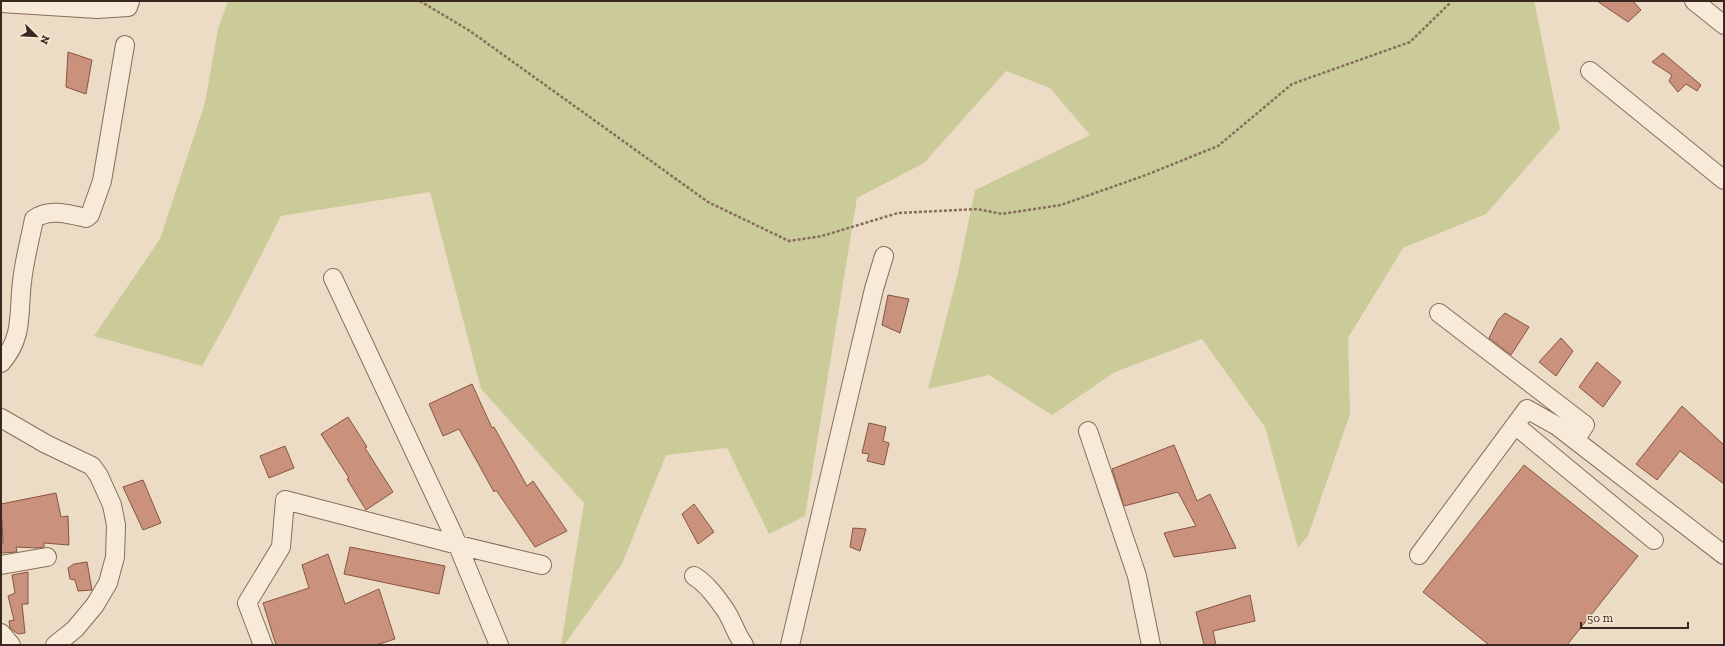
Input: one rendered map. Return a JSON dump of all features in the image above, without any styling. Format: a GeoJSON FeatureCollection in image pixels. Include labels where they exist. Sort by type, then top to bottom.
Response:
{"type":"FeatureCollection","features":[{"type":"Feature","properties":{"kind":"street"},"geometry":{"type":"LineString","coordinates":[[1,3],[97,9],[128,7],[130,1]]}},
{"type":"Feature","properties":{"kind":"street"},"geometry":{"type":"LineString","coordinates":[[1694,1],[1724,25]]}},
{"type":"Feature","properties":{"kind":"street"},"geometry":{"type":"LineString","coordinates":[[1,363],[10,353],[18,332],[22,281],[34,219],[41,214],[64,213],[86,218],[90,215],[102,181],[125,46]]}},
{"type":"Feature","properties":{"kind":"street"},"geometry":{"type":"LineString","coordinates":[[1590,71],[1724,180]]}},
{"type":"Feature","properties":{"kind":"street"},"geometry":{"type":"LineString","coordinates":[[790,645],[874,289],[884,256]]}},
{"type":"Feature","properties":{"kind":"street"},"geometry":{"type":"LineString","coordinates":[[333,278],[458,546],[499,645]]}},
{"type":"Feature","properties":{"kind":"street"},"geometry":{"type":"LineString","coordinates":[[1439,313],[1585,425],[1575,440]]}},
{"type":"Feature","properties":{"kind":"street"},"geometry":{"type":"LineString","coordinates":[[1419,555],[1527,409],[1557,426],[1724,555]]}},
{"type":"Feature","properties":{"kind":"street"},"geometry":{"type":"LineString","coordinates":[[1,418],[46,444],[92,466],[99,476],[112,505],[116,524],[115,557],[108,583],[95,605],[75,629],[55,645]]}},
{"type":"Feature","properties":{"kind":"street"},"geometry":{"type":"LineString","coordinates":[[1515,426],[1654,540]]}},
{"type":"Feature","properties":{"kind":"street"},"geometry":{"type":"LineString","coordinates":[[1088,431],[1137,576],[1151,645]]}},
{"type":"Feature","properties":{"kind":"street"},"geometry":{"type":"LineString","coordinates":[[263,645],[248,603],[282,546],[285,500],[458,546],[542,565]]}},
{"type":"Feature","properties":{"kind":"street"},"geometry":{"type":"LineString","coordinates":[[1,565],[47,557]]}},
{"type":"Feature","properties":{"kind":"street"},"geometry":{"type":"LineString","coordinates":[[694,576],[705,583],[726,611],[737,635],[744,645]]}},
{"type":"Feature","properties":{"kind":"street"},"geometry":{"type":"LineString","coordinates":[[1,634],[11,645]]}},
{"type":"Feature","properties":{"kind":"path"},"geometry":{"type":"LineString","coordinates":[[420,1],[470,31],[708,202],[789,242],[822,236],[898,212],[978,209],[1002,214],[1061,205],[1146,175],[1218,146],[1292,84],[1410,42],[1449,4],[1450,1]]}},
{"type":"Feature","properties":{"kind":"shaded area"},"geometry":{"type":"Polygon","coordinates":[[[228,1],[1534,1],[1560,129],[1486,214],[1403,248],[1348,338],[1350,414],[1308,536],[1298,548],[1265,427],[1202,339],[1115,372],[1052,415],[989,375],[928,389],[958,273],[975,190],[1090,135],[1050,88],[1006,71],[924,163],[857,198],[805,516],[769,534],[727,448],[666,455],[622,564],[564,645],[561,645],[584,503],[481,389],[430,192],[281,216],[231,314],[202,366],[94,336],[160,239],[205,103],[218,29],[228,1]]]}},
{"type":"Feature","properties":{"kind":"building"},"geometry":{"type":"Polygon","coordinates":[[[1597,1],[1633,1],[1641,10],[1628,22],[1597,1]]]}},
{"type":"Feature","properties":{"kind":"building"},"geometry":{"type":"Polygon","coordinates":[[[68,52],[92,60],[86,94],[66,87],[68,52]]]}},
{"type":"Feature","properties":{"kind":"building"},"geometry":{"type":"Polygon","coordinates":[[[1663,53],[1701,85],[1697,91],[1686,84],[1678,92],[1669,81],[1672,75],[1652,62],[1663,53]]]}},
{"type":"Feature","properties":{"kind":"building"},"geometry":{"type":"Polygon","coordinates":[[[888,295],[909,299],[900,333],[882,325],[888,295]]]}},
{"type":"Feature","properties":{"kind":"building"},"geometry":{"type":"Polygon","coordinates":[[[1505,313],[1529,327],[1511,355],[1489,338],[1498,320],[1505,313]]]}},
{"type":"Feature","properties":{"kind":"building"},"geometry":{"type":"Polygon","coordinates":[[[1561,338],[1573,351],[1556,376],[1539,362],[1561,338]]]}},
{"type":"Feature","properties":{"kind":"building"},"geometry":{"type":"Polygon","coordinates":[[[1597,362],[1621,382],[1603,407],[1579,387],[1597,362]]]}},
{"type":"Feature","properties":{"kind":"building"},"geometry":{"type":"Polygon","coordinates":[[[472,384],[492,428],[494,427],[527,486],[533,481],[567,531],[535,547],[496,490],[494,492],[459,429],[443,436],[429,404],[472,384]]]}},
{"type":"Feature","properties":{"kind":"building"},"geometry":{"type":"Polygon","coordinates":[[[1682,406],[1724,445],[1724,484],[1680,451],[1657,480],[1636,464],[1682,406]]]}},
{"type":"Feature","properties":{"kind":"building"},"geometry":{"type":"Polygon","coordinates":[[[348,417],[367,447],[365,448],[393,492],[366,510],[347,479],[349,478],[321,434],[348,417]]]}},
{"type":"Feature","properties":{"kind":"building"},"geometry":{"type":"Polygon","coordinates":[[[869,423],[886,427],[883,441],[889,443],[884,465],[867,461],[869,454],[862,453],[869,423]]]}},
{"type":"Feature","properties":{"kind":"building"},"geometry":{"type":"Polygon","coordinates":[[[1174,445],[1197,501],[1210,494],[1236,548],[1174,557],[1164,533],[1196,526],[1178,492],[1124,506],[1112,469],[1174,445]]]}},
{"type":"Feature","properties":{"kind":"building"},"geometry":{"type":"Polygon","coordinates":[[[285,446],[294,468],[269,478],[260,456],[285,446]]]}},
{"type":"Feature","properties":{"kind":"building"},"geometry":{"type":"Polygon","coordinates":[[[1524,465],[1638,556],[1567,645],[1489,645],[1423,592],[1524,465]]]}},
{"type":"Feature","properties":{"kind":"building"},"geometry":{"type":"Polygon","coordinates":[[[143,480],[161,523],[143,530],[123,487],[143,480]]]}},
{"type":"Feature","properties":{"kind":"building"},"geometry":{"type":"Polygon","coordinates":[[[56,493],[61,517],[68,516],[69,545],[44,543],[44,547],[16,547],[17,552],[1,553],[1,545],[3,543],[1,504],[56,493]]]}},
{"type":"Feature","properties":{"kind":"building"},"geometry":{"type":"Polygon","coordinates":[[[694,504],[714,532],[698,544],[682,514],[694,504]]]}},
{"type":"Feature","properties":{"kind":"building"},"geometry":{"type":"Polygon","coordinates":[[[853,528],[866,529],[860,551],[850,547],[853,528]]]}},
{"type":"Feature","properties":{"kind":"building"},"geometry":{"type":"Polygon","coordinates":[[[350,547],[445,566],[439,594],[344,574],[350,547]]]}},
{"type":"Feature","properties":{"kind":"building"},"geometry":{"type":"Polygon","coordinates":[[[328,554],[345,604],[379,589],[395,639],[376,645],[276,645],[263,603],[309,588],[302,565],[328,554]]]}},
{"type":"Feature","properties":{"kind":"building"},"geometry":{"type":"Polygon","coordinates":[[[87,562],[92,590],[78,591],[75,580],[70,579],[68,568],[74,564],[87,562]]]}},
{"type":"Feature","properties":{"kind":"building"},"geometry":{"type":"Polygon","coordinates":[[[28,572],[28,604],[22,604],[25,633],[18,634],[10,628],[9,621],[14,620],[8,596],[15,593],[12,575],[28,572]]]}},
{"type":"Feature","properties":{"kind":"building"},"geometry":{"type":"Polygon","coordinates":[[[1250,595],[1255,621],[1213,631],[1216,645],[1204,645],[1196,612],[1250,595]]]}}]}
